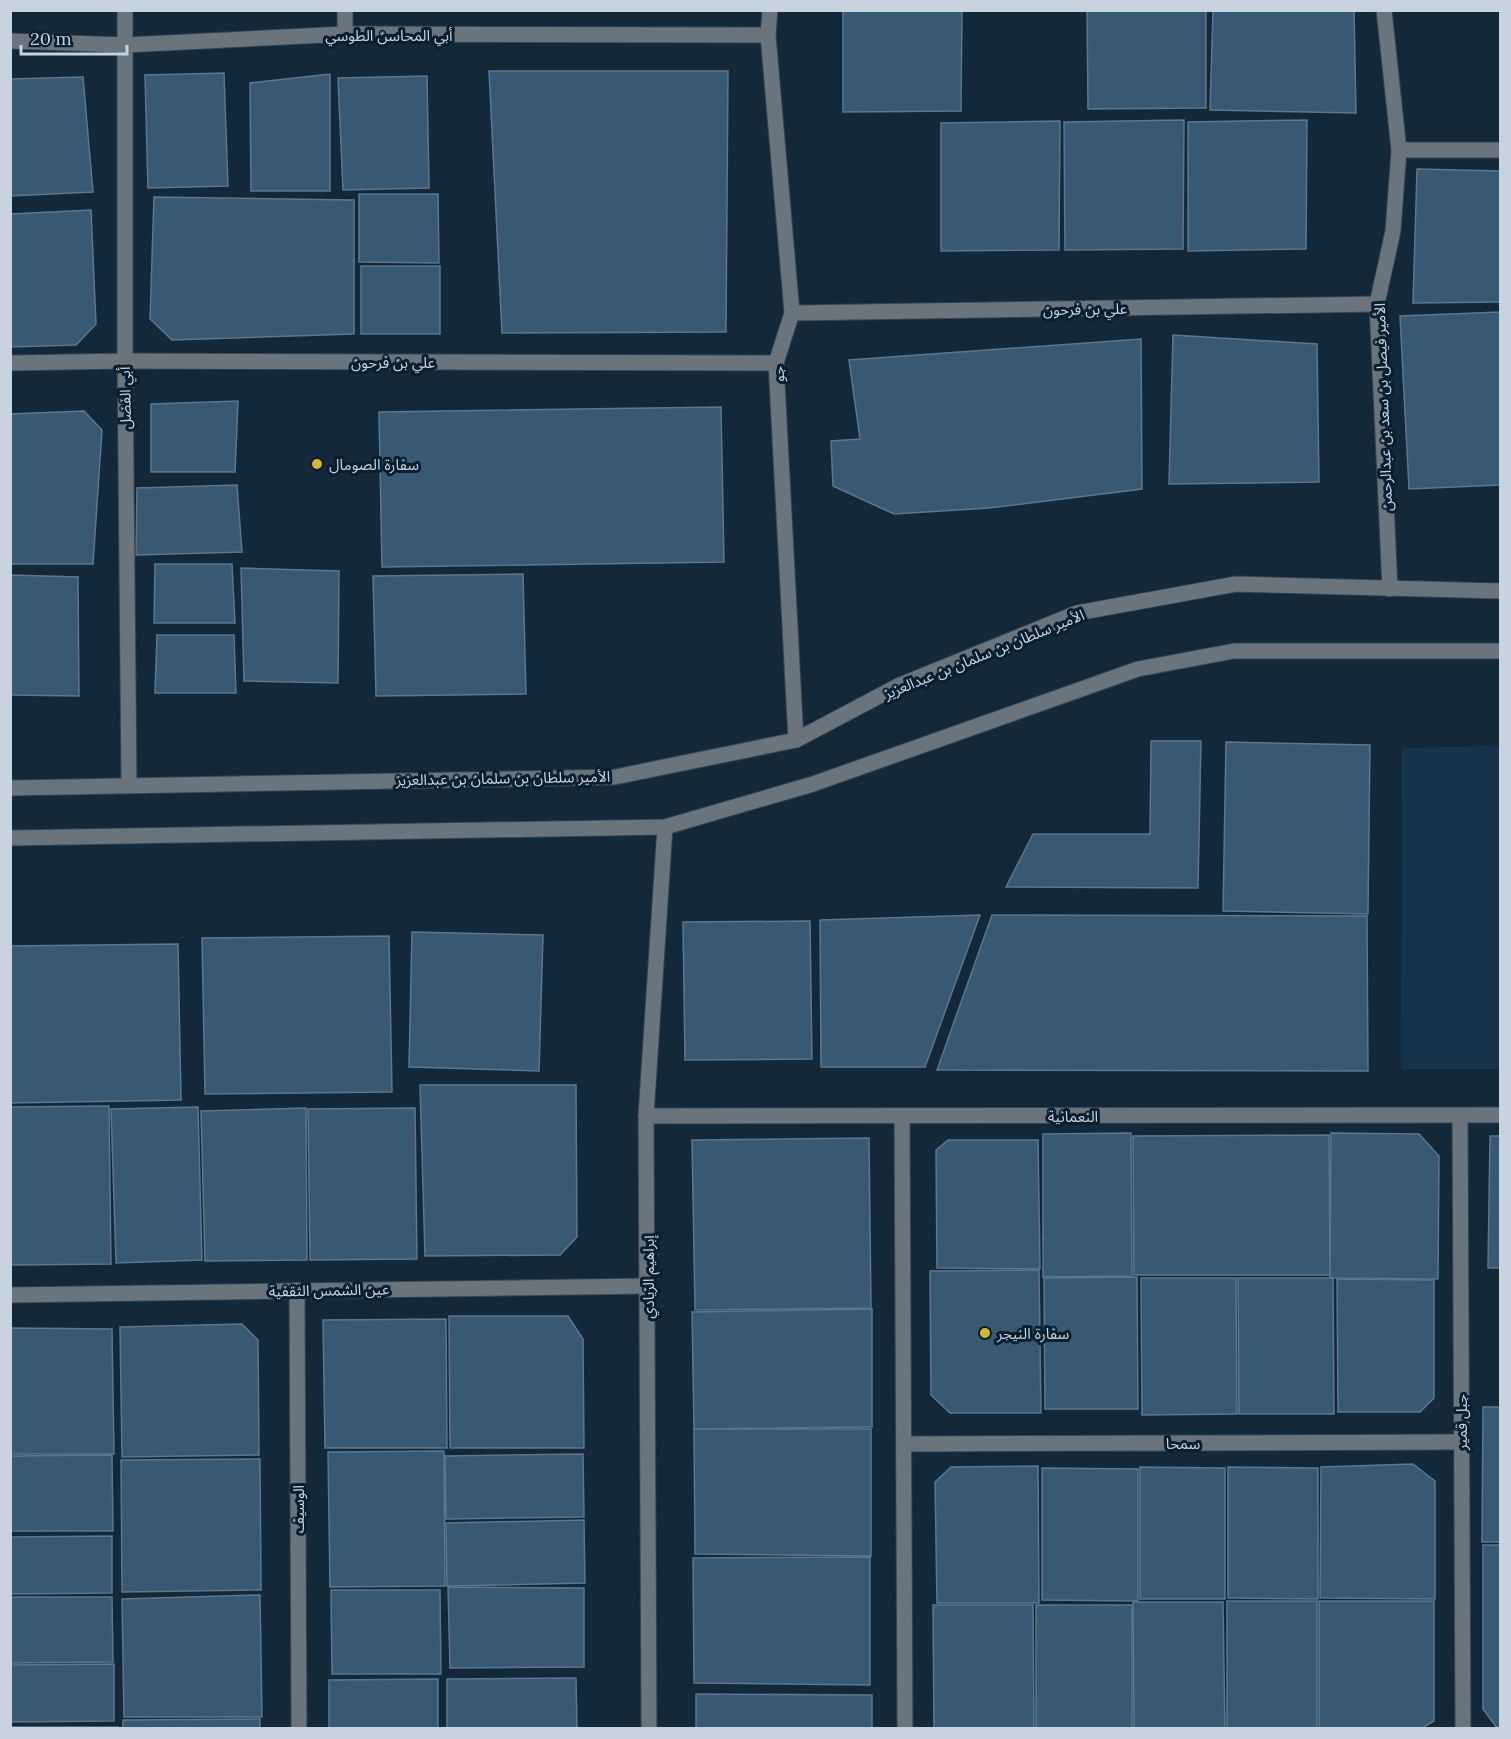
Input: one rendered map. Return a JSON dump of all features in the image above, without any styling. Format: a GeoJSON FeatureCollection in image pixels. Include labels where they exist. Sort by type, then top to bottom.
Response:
{"type":"FeatureCollection","features":[{"type":"Feature","properties":{"kind":"street","name":"أبي الفضل"},"geometry":{"type":"LineString","coordinates":[[125,10],[125,361],[129,785]]}},
{"type":"Feature","properties":{"kind":"street"},"geometry":{"type":"LineString","coordinates":[[345,10],[345,34]]}},
{"type":"Feature","properties":{"kind":"street","name":"جو"},"geometry":{"type":"LineString","coordinates":[[770,10],[768,35],[792,313],[776,363],[796,740]]}},
{"type":"Feature","properties":{"kind":"street","name":"الأمير فيصل بن سعد بن عبدالرحمن"},"geometry":{"type":"LineString","coordinates":[[1384,10],[1399,150],[1393,231],[1377,304],[1390,589]]}},
{"type":"Feature","properties":{"kind":"street","name":"أبي المحاسن الطوسي"},"geometry":{"type":"LineString","coordinates":[[10,41],[125,45],[345,34],[768,35]]}},
{"type":"Feature","properties":{"kind":"street"},"geometry":{"type":"LineString","coordinates":[[1399,150],[1500,150]]}},
{"type":"Feature","properties":{"kind":"street","name":"علي بن فرحون"},"geometry":{"type":"LineString","coordinates":[[792,313],[1377,304]]}},
{"type":"Feature","properties":{"kind":"street","name":"علي بن فرحون"},"geometry":{"type":"LineString","coordinates":[[10,363],[125,361],[776,363]]}},
{"type":"Feature","properties":{"kind":"street","name":"الأمير سلطان بن سلمان بن عبدالعزيز"},"geometry":{"type":"LineString","coordinates":[[10,788],[615,777],[796,740],[900,685],[1077,613],[1236,584],[1500,591]]}},
{"type":"Feature","properties":{"kind":"street"},"geometry":{"type":"LineString","coordinates":[[10,838],[665,827],[813,784],[1138,669],[1234,651],[1500,651]]}},
{"type":"Feature","properties":{"kind":"street","name":"إبراهيم الزيادي"},"geometry":{"type":"LineString","coordinates":[[649,1728],[646,1116],[665,827]]}},
{"type":"Feature","properties":{"kind":"street","name":"النعمانية"},"geometry":{"type":"LineString","coordinates":[[646,1116],[1500,1115]]}},
{"type":"Feature","properties":{"kind":"street"},"geometry":{"type":"LineString","coordinates":[[902,1116],[905,1728]]}},
{"type":"Feature","properties":{"kind":"street","name":"جبل قمير"},"geometry":{"type":"LineString","coordinates":[[1460,1116],[1463,1728]]}},
{"type":"Feature","properties":{"kind":"street","name":"عين الشمس الثقفية"},"geometry":{"type":"LineString","coordinates":[[10,1295],[648,1286]]}},
{"type":"Feature","properties":{"kind":"street","name":"الوسيف"},"geometry":{"type":"LineString","coordinates":[[297,1290],[299,1728]]}},
{"type":"Feature","properties":{"kind":"street","name":"سمحا"},"geometry":{"type":"LineString","coordinates":[[904,1443],[1461,1442]]}},
{"type":"Feature","properties":{"kind":"shaded area"},"geometry":{"type":"Polygon","coordinates":[[[1500,746],[1500,1069],[1401,1069],[1402,748],[1500,746]]]}},
{"type":"Feature","properties":{"kind":"building"},"geometry":{"type":"Polygon","coordinates":[[[843,10],[962,10],[961,111],[843,112],[843,10]]]}},
{"type":"Feature","properties":{"kind":"building"},"geometry":{"type":"Polygon","coordinates":[[[1087,10],[1206,10],[1206,108],[1088,109],[1087,10]]]}},
{"type":"Feature","properties":{"kind":"building"},"geometry":{"type":"Polygon","coordinates":[[[1213,10],[1354,10],[1356,113],[1210,110],[1213,10]]]}},
{"type":"Feature","properties":{"kind":"building"},"geometry":{"type":"Polygon","coordinates":[[[489,71],[728,71],[726,332],[502,333],[489,71]]]}},
{"type":"Feature","properties":{"kind":"building"},"geometry":{"type":"Polygon","coordinates":[[[224,73],[228,186],[148,188],[145,75],[224,73]]]}},
{"type":"Feature","properties":{"kind":"building"},"geometry":{"type":"Polygon","coordinates":[[[330,74],[330,191],[251,191],[250,83],[330,74]]]}},
{"type":"Feature","properties":{"kind":"building"},"geometry":{"type":"Polygon","coordinates":[[[427,76],[429,188],[343,190],[338,78],[427,76]]]}},
{"type":"Feature","properties":{"kind":"building"},"geometry":{"type":"Polygon","coordinates":[[[83,77],[93,192],[10,196],[10,79],[83,77]]]}},
{"type":"Feature","properties":{"kind":"building"},"geometry":{"type":"Polygon","coordinates":[[[1184,120],[1183,249],[1065,250],[1064,122],[1184,120]]]}},
{"type":"Feature","properties":{"kind":"building"},"geometry":{"type":"Polygon","coordinates":[[[1307,120],[1306,249],[1188,251],[1188,122],[1307,120]]]}},
{"type":"Feature","properties":{"kind":"building"},"geometry":{"type":"Polygon","coordinates":[[[1060,121],[1059,250],[941,251],[941,123],[1060,121]]]}},
{"type":"Feature","properties":{"kind":"building"},"geometry":{"type":"Polygon","coordinates":[[[1417,169],[1500,171],[1500,302],[1413,303],[1417,169]]]}},
{"type":"Feature","properties":{"kind":"building"},"geometry":{"type":"Polygon","coordinates":[[[359,194],[438,194],[439,263],[359,262],[359,194]]]}},
{"type":"Feature","properties":{"kind":"building"},"geometry":{"type":"Polygon","coordinates":[[[154,197],[354,200],[354,334],[172,340],[150,319],[154,197]]]}},
{"type":"Feature","properties":{"kind":"building"},"geometry":{"type":"Polygon","coordinates":[[[91,210],[96,324],[76,345],[10,347],[10,214],[91,210]]]}},
{"type":"Feature","properties":{"kind":"building"},"geometry":{"type":"Polygon","coordinates":[[[361,266],[440,266],[440,334],[361,334],[361,266]]]}},
{"type":"Feature","properties":{"kind":"building"},"geometry":{"type":"Polygon","coordinates":[[[1500,312],[1500,485],[1409,489],[1400,316],[1500,312]]]}},
{"type":"Feature","properties":{"kind":"building"},"geometry":{"type":"Polygon","coordinates":[[[1173,335],[1317,344],[1319,482],[1169,484],[1173,335]]]}},
{"type":"Feature","properties":{"kind":"building"},"geometry":{"type":"Polygon","coordinates":[[[1141,339],[1142,489],[989,508],[894,514],[833,486],[831,441],[860,439],[849,360],[1141,339]]]}},
{"type":"Feature","properties":{"kind":"building"},"geometry":{"type":"Polygon","coordinates":[[[238,401],[235,472],[151,472],[151,404],[238,401]]]}},
{"type":"Feature","properties":{"kind":"building"},"geometry":{"type":"Polygon","coordinates":[[[721,407],[724,562],[382,567],[379,412],[721,407]]]}},
{"type":"Feature","properties":{"kind":"building"},"geometry":{"type":"Polygon","coordinates":[[[84,411],[102,430],[93,564],[10,564],[10,414],[84,411]]]}},
{"type":"Feature","properties":{"kind":"building"},"geometry":{"type":"Polygon","coordinates":[[[237,485],[242,552],[136,555],[137,488],[237,485]]]}},
{"type":"Feature","properties":{"kind":"building"},"geometry":{"type":"Polygon","coordinates":[[[155,564],[232,564],[235,623],[154,623],[155,564]]]}},
{"type":"Feature","properties":{"kind":"building"},"geometry":{"type":"Polygon","coordinates":[[[241,568],[339,571],[338,683],[244,681],[241,568]]]}},
{"type":"Feature","properties":{"kind":"building"},"geometry":{"type":"Polygon","coordinates":[[[523,574],[526,694],[376,696],[373,576],[523,574]]]}},
{"type":"Feature","properties":{"kind":"building"},"geometry":{"type":"Polygon","coordinates":[[[10,575],[78,577],[79,696],[10,695],[10,575]]]}},
{"type":"Feature","properties":{"kind":"building"},"geometry":{"type":"Polygon","coordinates":[[[157,635],[234,635],[236,693],[155,693],[157,635]]]}},
{"type":"Feature","properties":{"kind":"building"},"geometry":{"type":"Polygon","coordinates":[[[1151,741],[1201,741],[1198,888],[1006,887],[1033,834],[1150,834],[1151,741]]]}},
{"type":"Feature","properties":{"kind":"building"},"geometry":{"type":"Polygon","coordinates":[[[1226,742],[1370,745],[1368,914],[1223,911],[1226,742]]]}},
{"type":"Feature","properties":{"kind":"building"},"geometry":{"type":"Polygon","coordinates":[[[980,915],[925,1067],[821,1067],[820,920],[980,915]]]}},
{"type":"Feature","properties":{"kind":"building"},"geometry":{"type":"Polygon","coordinates":[[[992,915],[1367,916],[1368,1071],[937,1070],[992,915]]]}},
{"type":"Feature","properties":{"kind":"building"},"geometry":{"type":"Polygon","coordinates":[[[810,921],[812,1059],[685,1060],[683,922],[810,921]]]}},
{"type":"Feature","properties":{"kind":"building"},"geometry":{"type":"Polygon","coordinates":[[[412,932],[543,935],[539,1071],[409,1067],[412,932]]]}},
{"type":"Feature","properties":{"kind":"building"},"geometry":{"type":"Polygon","coordinates":[[[389,936],[392,1092],[205,1094],[202,938],[389,936]]]}},
{"type":"Feature","properties":{"kind":"building"},"geometry":{"type":"Polygon","coordinates":[[[178,944],[181,1100],[10,1103],[10,946],[178,944]]]}},
{"type":"Feature","properties":{"kind":"building"},"geometry":{"type":"Polygon","coordinates":[[[420,1085],[576,1085],[577,1237],[560,1255],[425,1256],[420,1085]]]}},
{"type":"Feature","properties":{"kind":"building"},"geometry":{"type":"Polygon","coordinates":[[[109,1106],[111,1264],[13,1265],[10,1261],[10,1107],[109,1106]]]}},
{"type":"Feature","properties":{"kind":"building"},"geometry":{"type":"Polygon","coordinates":[[[198,1107],[202,1260],[116,1263],[111,1109],[198,1107]]]}},
{"type":"Feature","properties":{"kind":"building"},"geometry":{"type":"Polygon","coordinates":[[[306,1108],[307,1260],[205,1261],[201,1111],[306,1108]]]}},
{"type":"Feature","properties":{"kind":"building"},"geometry":{"type":"Polygon","coordinates":[[[415,1108],[417,1259],[310,1260],[308,1109],[415,1108]]]}},
{"type":"Feature","properties":{"kind":"building"},"geometry":{"type":"Polygon","coordinates":[[[1131,1133],[1132,1276],[1043,1277],[1043,1134],[1131,1133]]]}},
{"type":"Feature","properties":{"kind":"building"},"geometry":{"type":"Polygon","coordinates":[[[1331,1133],[1419,1134],[1439,1156],[1438,1279],[1330,1278],[1331,1133]]]}},
{"type":"Feature","properties":{"kind":"building"},"geometry":{"type":"Polygon","coordinates":[[[1329,1135],[1330,1275],[1134,1275],[1133,1136],[1329,1135]]]}},
{"type":"Feature","properties":{"kind":"building"},"geometry":{"type":"Polygon","coordinates":[[[1490,1136],[1500,1136],[1500,1268],[1488,1268],[1490,1136]]]}},
{"type":"Feature","properties":{"kind":"building"},"geometry":{"type":"Polygon","coordinates":[[[869,1138],[871,1308],[695,1310],[692,1140],[869,1138]]]}},
{"type":"Feature","properties":{"kind":"building"},"geometry":{"type":"Polygon","coordinates":[[[948,1140],[1038,1140],[1040,1269],[937,1268],[936,1150],[948,1140]]]}},
{"type":"Feature","properties":{"kind":"building","name":"سفارة النيجر"},"geometry":{"type":"Polygon","coordinates":[[[1039,1270],[1041,1413],[950,1413],[931,1395],[930,1271],[1039,1270]]]}},
{"type":"Feature","properties":{"kind":"building"},"geometry":{"type":"Polygon","coordinates":[[[1137,1277],[1138,1409],[1045,1409],[1044,1278],[1137,1277]]]}},
{"type":"Feature","properties":{"kind":"building"},"geometry":{"type":"Polygon","coordinates":[[[1141,1278],[1236,1278],[1237,1414],[1142,1415],[1141,1278]]]}},
{"type":"Feature","properties":{"kind":"building"},"geometry":{"type":"Polygon","coordinates":[[[1238,1278],[1333,1278],[1334,1414],[1239,1414],[1238,1278]]]}},
{"type":"Feature","properties":{"kind":"building"},"geometry":{"type":"Polygon","coordinates":[[[1337,1279],[1434,1280],[1434,1398],[1420,1412],[1338,1412],[1337,1279]]]}},
{"type":"Feature","properties":{"kind":"building"},"geometry":{"type":"Polygon","coordinates":[[[872,1309],[872,1427],[694,1429],[692,1312],[872,1309]]]}},
{"type":"Feature","properties":{"kind":"building"},"geometry":{"type":"Polygon","coordinates":[[[449,1316],[568,1316],[583,1339],[584,1448],[450,1448],[449,1316]]]}},
{"type":"Feature","properties":{"kind":"building"},"geometry":{"type":"Polygon","coordinates":[[[446,1319],[447,1448],[325,1448],[323,1320],[446,1319]]]}},
{"type":"Feature","properties":{"kind":"building"},"geometry":{"type":"Polygon","coordinates":[[[242,1324],[258,1340],[259,1455],[122,1457],[120,1327],[242,1324]]]}},
{"type":"Feature","properties":{"kind":"building"},"geometry":{"type":"Polygon","coordinates":[[[10,1328],[112,1329],[114,1454],[10,1454],[10,1328]]]}},
{"type":"Feature","properties":{"kind":"building"},"geometry":{"type":"Polygon","coordinates":[[[1483,1407],[1500,1407],[1500,1542],[1482,1542],[1483,1407]]]}},
{"type":"Feature","properties":{"kind":"building"},"geometry":{"type":"Polygon","coordinates":[[[694,1429],[871,1429],[871,1556],[695,1554],[694,1429]]]}},
{"type":"Feature","properties":{"kind":"building"},"geometry":{"type":"Polygon","coordinates":[[[444,1451],[445,1586],[330,1587],[328,1452],[444,1451]]]}},
{"type":"Feature","properties":{"kind":"building"},"geometry":{"type":"Polygon","coordinates":[[[583,1454],[584,1517],[446,1519],[445,1456],[583,1454]]]}},
{"type":"Feature","properties":{"kind":"building"},"geometry":{"type":"Polygon","coordinates":[[[112,1455],[113,1531],[10,1531],[10,1456],[112,1455]]]}},
{"type":"Feature","properties":{"kind":"building"},"geometry":{"type":"Polygon","coordinates":[[[260,1459],[261,1590],[122,1592],[121,1460],[260,1459]]]}},
{"type":"Feature","properties":{"kind":"building"},"geometry":{"type":"Polygon","coordinates":[[[1413,1464],[1435,1481],[1435,1599],[1320,1598],[1321,1467],[1413,1464]]]}},
{"type":"Feature","properties":{"kind":"building"},"geometry":{"type":"Polygon","coordinates":[[[1038,1466],[1039,1603],[937,1603],[935,1482],[951,1467],[1038,1466]]]}},
{"type":"Feature","properties":{"kind":"building"},"geometry":{"type":"Polygon","coordinates":[[[1140,1467],[1225,1468],[1225,1599],[1140,1599],[1140,1467]]]}},
{"type":"Feature","properties":{"kind":"building"},"geometry":{"type":"Polygon","coordinates":[[[1228,1467],[1318,1468],[1318,1599],[1228,1598],[1228,1467]]]}},
{"type":"Feature","properties":{"kind":"building"},"geometry":{"type":"Polygon","coordinates":[[[1042,1468],[1138,1469],[1138,1601],[1042,1600],[1042,1468]]]}},
{"type":"Feature","properties":{"kind":"building"},"geometry":{"type":"Polygon","coordinates":[[[584,1520],[585,1583],[447,1586],[446,1523],[584,1520]]]}},
{"type":"Feature","properties":{"kind":"building"},"geometry":{"type":"Polygon","coordinates":[[[112,1536],[112,1593],[10,1594],[10,1537],[112,1536]]]}},
{"type":"Feature","properties":{"kind":"building"},"geometry":{"type":"Polygon","coordinates":[[[1483,1545],[1500,1545],[1500,1728],[1497,1728],[1483,1709],[1483,1545]]]}},
{"type":"Feature","properties":{"kind":"building"},"geometry":{"type":"Polygon","coordinates":[[[870,1557],[870,1685],[694,1683],[693,1558],[870,1557]]]}},
{"type":"Feature","properties":{"kind":"building"},"geometry":{"type":"Polygon","coordinates":[[[448,1587],[584,1588],[584,1667],[450,1668],[448,1587]]]}},
{"type":"Feature","properties":{"kind":"building"},"geometry":{"type":"Polygon","coordinates":[[[331,1590],[440,1590],[441,1674],[332,1674],[331,1590]]]}},
{"type":"Feature","properties":{"kind":"building"},"geometry":{"type":"Polygon","coordinates":[[[260,1595],[262,1717],[124,1717],[122,1599],[260,1595]]]}},
{"type":"Feature","properties":{"kind":"building"},"geometry":{"type":"Polygon","coordinates":[[[10,1597],[112,1597],[113,1662],[10,1663],[10,1597]]]}},
{"type":"Feature","properties":{"kind":"building"},"geometry":{"type":"Polygon","coordinates":[[[1227,1601],[1317,1601],[1317,1728],[1227,1728],[1227,1601]]]}},
{"type":"Feature","properties":{"kind":"building"},"geometry":{"type":"Polygon","coordinates":[[[1319,1601],[1434,1601],[1434,1721],[1422,1728],[1319,1728],[1319,1601]]]}},
{"type":"Feature","properties":{"kind":"building"},"geometry":{"type":"Polygon","coordinates":[[[1133,1602],[1223,1602],[1225,1728],[1134,1728],[1133,1602]]]}},
{"type":"Feature","properties":{"kind":"building"},"geometry":{"type":"Polygon","coordinates":[[[933,1605],[1033,1605],[1034,1728],[934,1728],[933,1605]]]}},
{"type":"Feature","properties":{"kind":"building"},"geometry":{"type":"Polygon","coordinates":[[[1036,1605],[1132,1605],[1132,1728],[1036,1728],[1036,1605]]]}},
{"type":"Feature","properties":{"kind":"building"},"geometry":{"type":"Polygon","coordinates":[[[114,1664],[114,1721],[10,1722],[10,1665],[114,1664]]]}},
{"type":"Feature","properties":{"kind":"building"},"geometry":{"type":"Polygon","coordinates":[[[576,1678],[577,1728],[447,1728],[447,1679],[576,1678]]]}},
{"type":"Feature","properties":{"kind":"building"},"geometry":{"type":"Polygon","coordinates":[[[438,1679],[438,1728],[329,1728],[329,1680],[438,1679]]]}},
{"type":"Feature","properties":{"kind":"building"},"geometry":{"type":"Polygon","coordinates":[[[696,1694],[872,1695],[872,1728],[696,1728],[696,1694]]]}},
{"type":"Feature","properties":{"kind":"building"},"geometry":{"type":"Polygon","coordinates":[[[260,1719],[260,1728],[123,1728],[123,1720],[260,1719]]]}},
{"type":"Feature","properties":{"kind":"building"},"geometry":{"type":"Polygon","coordinates":[[[118,1727],[118,1728],[10,1728],[118,1727]]]}},
{"type":"Feature","properties":{"kind":"place","name":"سفارة الصومال"},"geometry":{"type":"Point","coordinates":[317,464]}},
{"type":"Feature","properties":{"kind":"place","name":"سفارة النيجر"},"geometry":{"type":"Point","coordinates":[985,1333]}}]}
